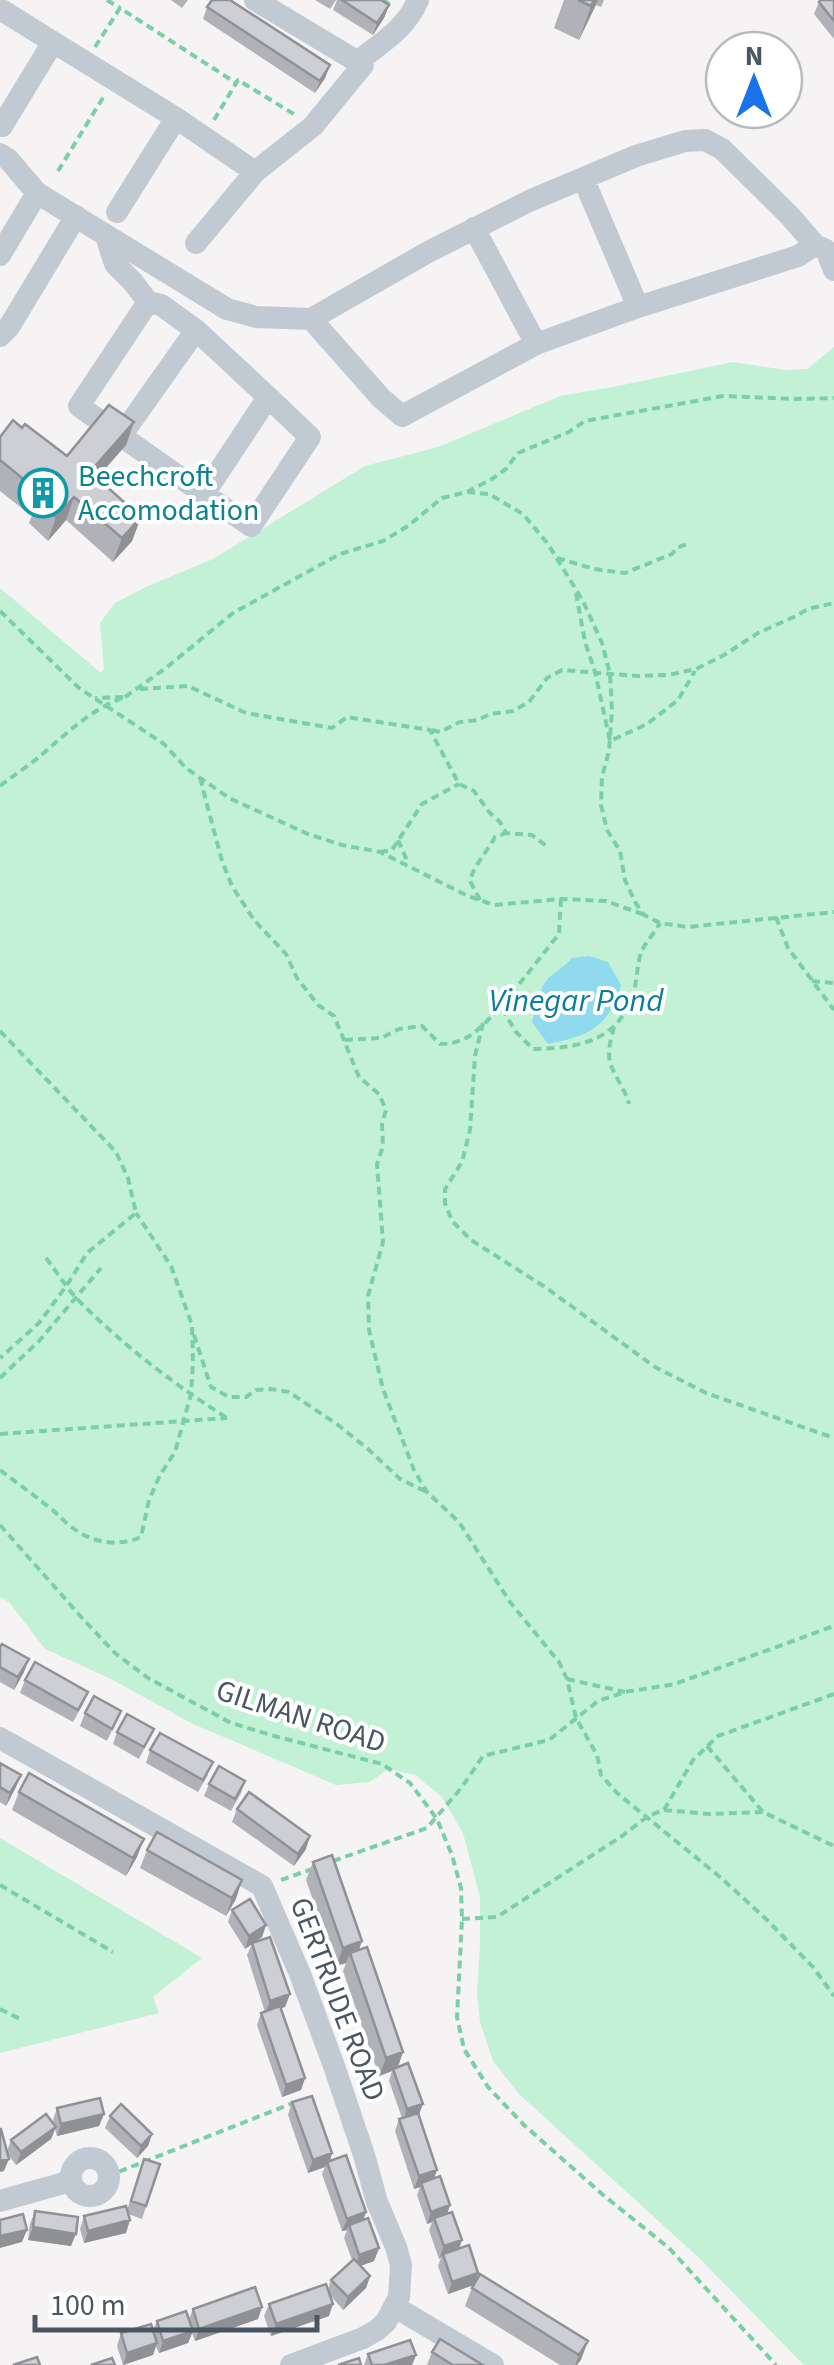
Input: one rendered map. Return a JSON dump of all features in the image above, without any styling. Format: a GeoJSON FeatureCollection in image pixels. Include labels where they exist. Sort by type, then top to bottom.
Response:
{"type":"FeatureCollection","features":[{"type":"Feature","properties":{"kind":"street"},"geometry":{"type":"LineString","coordinates":[[196,243],[255,172],[314,126],[363,65],[256,0]]}},
{"type":"Feature","properties":{"kind":"street"},"geometry":{"type":"LineString","coordinates":[[357,62],[401,28],[418,0]]}},
{"type":"Feature","properties":{"kind":"street"},"geometry":{"type":"LineString","coordinates":[[0,9],[255,172]]}},
{"type":"Feature","properties":{"kind":"street"},"geometry":{"type":"LineString","coordinates":[[2,126],[53,42]]}},
{"type":"Feature","properties":{"kind":"street"},"geometry":{"type":"LineString","coordinates":[[117,212],[176,118]]}},
{"type":"Feature","properties":{"kind":"street"},"geometry":{"type":"LineString","coordinates":[[0,154],[37,193],[228,309],[256,317],[311,319],[529,201],[636,156],[684,141],[706,140],[722,149],[814,245],[826,250],[834,270]]}},
{"type":"Feature","properties":{"kind":"street"},"geometry":{"type":"LineString","coordinates":[[583,178],[638,306]]}},
{"type":"Feature","properties":{"kind":"street"},"geometry":{"type":"LineString","coordinates":[[0,255],[37,193]]}},
{"type":"Feature","properties":{"kind":"street"},"geometry":{"type":"LineString","coordinates":[[0,336],[7,331],[76,216]]}},
{"type":"Feature","properties":{"kind":"street"},"geometry":{"type":"LineString","coordinates":[[474,228],[536,344]]}},
{"type":"Feature","properties":{"kind":"street"},"geometry":{"type":"LineString","coordinates":[[106,236],[115,264],[148,302],[161,305],[196,330],[310,437],[250,526],[79,406],[148,302]]}},
{"type":"Feature","properties":{"kind":"street"},"geometry":{"type":"LineString","coordinates":[[311,319],[402,416],[536,344],[638,306],[798,256],[814,245]]}},
{"type":"Feature","properties":{"kind":"street"},"geometry":{"type":"LineString","coordinates":[[120,436],[196,330]]}},
{"type":"Feature","properties":{"kind":"street"},"geometry":{"type":"LineString","coordinates":[[204,494],[268,397]]}},
{"type":"Feature","properties":{"kind":"street","name":"GERTRUDE ROAD"},"geometry":{"type":"LineString","coordinates":[[0,1738],[262,1886],[314,2011],[396,2248],[402,2282],[395,2307]]}},
{"type":"Feature","properties":{"kind":"street"},"geometry":{"type":"LineString","coordinates":[[0,2201],[71,2181],[72,2170],[79,2161],[100,2160],[107,2168]]}},
{"type":"Feature","properties":{"kind":"street"},"geometry":{"type":"LineString","coordinates":[[291,2365],[363,2338],[377,2330],[395,2307],[493,2365]]}},
{"type":"Feature","properties":{"kind":"path"},"geometry":{"type":"LineString","coordinates":[[107,0],[236,84]]}},
{"type":"Feature","properties":{"kind":"path"},"geometry":{"type":"LineString","coordinates":[[86,62],[120,8]]}},
{"type":"Feature","properties":{"kind":"path"},"geometry":{"type":"LineString","coordinates":[[58,171],[115,80]]}},
{"type":"Feature","properties":{"kind":"path"},"geometry":{"type":"LineString","coordinates":[[204,137],[238,80],[314,126]]}},
{"type":"Feature","properties":{"kind":"path"},"geometry":{"type":"LineString","coordinates":[[0,786],[75,724],[136,689],[233,613],[340,554],[383,541],[442,498],[492,479],[518,453],[586,421],[723,396],[834,398]]}},
{"type":"Feature","properties":{"kind":"path"},"geometry":{"type":"LineString","coordinates":[[466,492],[490,494],[522,514],[557,558],[602,643],[610,674],[612,710],[600,805],[607,830],[620,850],[624,880],[644,915]]}},
{"type":"Feature","properties":{"kind":"path"},"geometry":{"type":"LineString","coordinates":[[557,558],[625,573],[689,543]]}},
{"type":"Feature","properties":{"kind":"path"},"geometry":{"type":"LineString","coordinates":[[575,588],[610,740]]}},
{"type":"Feature","properties":{"kind":"path"},"geometry":{"type":"LineString","coordinates":[[136,689],[188,686],[246,712],[314,726],[332,728],[347,717],[440,732],[460,722],[513,711],[529,702],[547,678],[562,670],[668,675],[724,655],[808,608],[834,603]]}},
{"type":"Feature","properties":{"kind":"path"},"geometry":{"type":"LineString","coordinates":[[0,612],[79,688],[164,744],[186,768],[229,798],[308,834],[380,852],[480,900],[494,905],[561,899],[606,901],[660,924],[688,927],[834,912]]}},
{"type":"Feature","properties":{"kind":"path"},"geometry":{"type":"LineString","coordinates":[[610,740],[647,724],[678,700],[696,668]]}},
{"type":"Feature","properties":{"kind":"path"},"geometry":{"type":"LineString","coordinates":[[95,698],[125,696]]}},
{"type":"Feature","properties":{"kind":"path"},"geometry":{"type":"LineString","coordinates":[[430,730],[460,784],[474,792],[506,833]]}},
{"type":"Feature","properties":{"kind":"path"},"geometry":{"type":"LineString","coordinates":[[200,778],[232,886],[254,920],[286,954],[297,978],[318,1005],[334,1016],[359,1078],[379,1094],[386,1110],[377,1164],[383,1242],[368,1296],[369,1330],[382,1389],[414,1470],[427,1492],[459,1522],[510,1602],[559,1662],[576,1718],[597,1755],[601,1775],[617,1793],[765,1918],[814,1967],[834,1996]]}},
{"type":"Feature","properties":{"kind":"path"},"geometry":{"type":"LineString","coordinates":[[380,852],[392,850],[422,804],[460,784]]}},
{"type":"Feature","properties":{"kind":"path"},"geometry":{"type":"LineString","coordinates":[[480,900],[470,881],[472,872],[495,837],[506,833],[532,835],[549,848]]}},
{"type":"Feature","properties":{"kind":"path"},"geometry":{"type":"LineString","coordinates":[[398,840],[411,868]]}},
{"type":"Feature","properties":{"kind":"path"},"geometry":{"type":"LineString","coordinates":[[452,886],[470,881]]}},
{"type":"Feature","properties":{"kind":"path"},"geometry":{"type":"LineString","coordinates":[[345,1040],[381,1038],[399,1029],[422,1026],[440,1044],[460,1042],[519,988],[560,934],[561,899]]}},
{"type":"Feature","properties":{"kind":"path"},"geometry":{"type":"LineString","coordinates":[[776,917],[788,948],[834,1010]]}},
{"type":"Feature","properties":{"kind":"path"},"geometry":{"type":"LineString","coordinates":[[501,1007],[516,1032],[534,1049],[564,1048],[596,1040],[614,1027],[632,999],[642,952],[660,924]]}},
{"type":"Feature","properties":{"kind":"path"},"geometry":{"type":"LineString","coordinates":[[812,981],[834,983]]}},
{"type":"Feature","properties":{"kind":"path"},"geometry":{"type":"LineString","coordinates":[[483,1024],[475,1056],[470,1130],[462,1162],[445,1189],[444,1203],[452,1221],[472,1240],[654,1366],[706,1393],[834,1438]]}},
{"type":"Feature","properties":{"kind":"path"},"geometry":{"type":"LineString","coordinates":[[614,1027],[609,1053],[628,1104]]}},
{"type":"Feature","properties":{"kind":"path"},"geometry":{"type":"LineString","coordinates":[[0,1031],[116,1152],[128,1178],[136,1213],[171,1266],[211,1387],[228,1397],[246,1397],[256,1390],[288,1392],[338,1425],[400,1479],[427,1492]]}},
{"type":"Feature","properties":{"kind":"path"},"geometry":{"type":"LineString","coordinates":[[0,1358],[38,1323],[87,1253],[136,1213]]}},
{"type":"Feature","properties":{"kind":"path"},"geometry":{"type":"LineString","coordinates":[[0,1434],[228,1418],[150,1364],[76,1299],[46,1258]]}},
{"type":"Feature","properties":{"kind":"path"},"geometry":{"type":"LineString","coordinates":[[0,1378],[39,1342],[102,1268]]}},
{"type":"Feature","properties":{"kind":"path"},"geometry":{"type":"LineString","coordinates":[[0,1470],[88,1537],[112,1544],[140,1537],[160,1475],[175,1452],[190,1394],[192,1326]]}},
{"type":"Feature","properties":{"kind":"path","name":"GILMAN ROAD"},"geometry":{"type":"LineString","coordinates":[[0,1525],[94,1630],[148,1678],[231,1723],[382,1764],[410,1783],[436,1819],[461,1888],[456,2018],[464,2050],[488,2086],[537,2136],[669,2248],[776,2365]]}},
{"type":"Feature","properties":{"kind":"path"},"geometry":{"type":"LineString","coordinates":[[262,1886],[427,1828],[483,1756],[549,1740],[598,1700],[675,1684],[834,1626]]}},
{"type":"Feature","properties":{"kind":"path"},"geometry":{"type":"LineString","coordinates":[[567,1679],[625,1692]]}},
{"type":"Feature","properties":{"kind":"path"},"geometry":{"type":"LineString","coordinates":[[664,1810],[693,1760],[718,1736],[834,1694]]}},
{"type":"Feature","properties":{"kind":"path"},"geometry":{"type":"LineString","coordinates":[[707,1746],[763,1812],[834,1846]]}},
{"type":"Feature","properties":{"kind":"path"},"geometry":{"type":"LineString","coordinates":[[462,1919],[498,1916],[648,1816],[664,1810],[708,1814],[763,1812]]}},
{"type":"Feature","properties":{"kind":"path"},"geometry":{"type":"LineString","coordinates":[[0,1885],[113,1952]]}},
{"type":"Feature","properties":{"kind":"path"},"geometry":{"type":"LineString","coordinates":[[0,2009],[20,2019]]}},
{"type":"Feature","properties":{"kind":"path"},"geometry":{"type":"LineString","coordinates":[[107,2168],[118,2172],[303,2100]]}},
{"type":"Feature","properties":{"kind":"green space"},"geometry":{"type":"Polygon","coordinates":[[[834,347],[834,2365],[804,2365],[698,2257],[519,2094],[493,2061],[480,2022],[477,1992],[480,1897],[463,1833],[441,1796],[415,1775],[388,1769],[370,1782],[336,1785],[193,1724],[111,1679],[45,1649],[9,1602],[0,1597],[0,588],[101,673],[104,669],[100,623],[115,603],[213,559],[365,466],[438,447],[560,396],[733,362],[807,369],[834,347]]]}},
{"type":"Feature","properties":{"kind":"green space"},"geometry":{"type":"Polygon","coordinates":[[[0,1838],[202,1958],[153,1997],[159,2013],[0,2053],[0,1838]]]}},
{"type":"Feature","properties":{"kind":"water","name":"Vinegar Pond"},"geometry":{"type":"Polygon","coordinates":[[[589,956],[608,962],[621,985],[616,999],[603,1020],[586,1033],[548,1044],[532,1022],[541,990],[572,958],[589,956]]]}},
{"type":"Feature","properties":{"kind":"building"},"geometry":{"type":"Polygon","coordinates":[[[212,0],[230,0],[330,65],[320,81],[207,7],[212,0]]]}},
{"type":"Feature","properties":{"kind":"building"},"geometry":{"type":"Polygon","coordinates":[[[342,0],[381,0],[389,5],[377,23],[342,0]]]}},
{"type":"Feature","properties":{"kind":"building"},"geometry":{"type":"Polygon","coordinates":[[[834,0],[834,21],[819,2],[834,0]]]}},
{"type":"Feature","properties":{"kind":"building"},"geometry":{"type":"Polygon","coordinates":[[[109,405],[134,422],[90,472],[141,517],[122,538],[74,497],[56,517],[37,500],[55,482],[47,473],[33,487],[0,460],[0,437],[13,420],[22,428],[25,424],[67,456],[109,405]]]}},
{"type":"Feature","properties":{"kind":"building"},"geometry":{"type":"Polygon","coordinates":[[[2,1644],[29,1659],[18,1677],[0,1667],[2,1644]]]}},
{"type":"Feature","properties":{"kind":"building"},"geometry":{"type":"Polygon","coordinates":[[[35,1662],[88,1692],[78,1710],[25,1680],[35,1662]]]}},
{"type":"Feature","properties":{"kind":"building"},"geometry":{"type":"Polygon","coordinates":[[[94,1696],[121,1711],[112,1729],[85,1713],[94,1696]]]}},
{"type":"Feature","properties":{"kind":"building"},"geometry":{"type":"Polygon","coordinates":[[[127,1714],[154,1729],[144,1747],[117,1732],[127,1714]]]}},
{"type":"Feature","properties":{"kind":"building"},"geometry":{"type":"Polygon","coordinates":[[[160,1733],[213,1762],[203,1780],[150,1750],[160,1733]]]}},
{"type":"Feature","properties":{"kind":"building"},"geometry":{"type":"Polygon","coordinates":[[[0,1763],[21,1775],[10,1793],[0,1787],[0,1763]]]}},
{"type":"Feature","properties":{"kind":"building"},"geometry":{"type":"Polygon","coordinates":[[[219,1766],[245,1781],[235,1799],[209,1784],[219,1766]]]}},
{"type":"Feature","properties":{"kind":"building"},"geometry":{"type":"Polygon","coordinates":[[[29,1773],[144,1839],[133,1858],[19,1792],[29,1773]]]}},
{"type":"Feature","properties":{"kind":"building"},"geometry":{"type":"Polygon","coordinates":[[[249,1792],[310,1836],[298,1854],[237,1809],[249,1792]]]}},
{"type":"Feature","properties":{"kind":"building"},"geometry":{"type":"Polygon","coordinates":[[[157,1832],[242,1880],[232,1898],[147,1850],[157,1832]]]}},
{"type":"Feature","properties":{"kind":"building"},"geometry":{"type":"Polygon","coordinates":[[[332,1855],[362,1941],[343,1948],[313,1862],[332,1855]]]}},
{"type":"Feature","properties":{"kind":"building"},"geometry":{"type":"Polygon","coordinates":[[[250,1899],[266,1925],[249,1936],[232,1910],[250,1899]]]}},
{"type":"Feature","properties":{"kind":"building"},"geometry":{"type":"Polygon","coordinates":[[[270,1937],[290,1994],[270,2001],[252,1943],[270,1937]]]}},
{"type":"Feature","properties":{"kind":"building"},"geometry":{"type":"Polygon","coordinates":[[[367,1947],[403,2052],[386,2058],[350,1953],[367,1947]]]}},
{"type":"Feature","properties":{"kind":"building"},"geometry":{"type":"Polygon","coordinates":[[[280,2006],[305,2078],[286,2085],[261,2013],[280,2006]]]}},
{"type":"Feature","properties":{"kind":"building"},"geometry":{"type":"Polygon","coordinates":[[[408,2063],[423,2104],[407,2109],[393,2069],[408,2063]]]}},
{"type":"Feature","properties":{"kind":"building"},"geometry":{"type":"Polygon","coordinates":[[[312,2096],[332,2153],[313,2160],[292,2102],[312,2096]]]}},
{"type":"Feature","properties":{"kind":"building"},"geometry":{"type":"Polygon","coordinates":[[[100,2098],[104,2114],[61,2124],[57,2108],[100,2098]]]}},
{"type":"Feature","properties":{"kind":"building"},"geometry":{"type":"Polygon","coordinates":[[[121,2104],[152,2134],[141,2146],[110,2116],[121,2104]]]}},
{"type":"Feature","properties":{"kind":"building"},"geometry":{"type":"Polygon","coordinates":[[[418,2113],[437,2170],[419,2176],[399,2119],[418,2113]]]}},
{"type":"Feature","properties":{"kind":"building"},"geometry":{"type":"Polygon","coordinates":[[[46,2114],[56,2127],[21,2152],[11,2140],[46,2114]]]}},
{"type":"Feature","properties":{"kind":"building"},"geometry":{"type":"Polygon","coordinates":[[[0,2129],[9,2159],[0,2161],[0,2129]]]}},
{"type":"Feature","properties":{"kind":"building"},"geometry":{"type":"Polygon","coordinates":[[[346,2155],[366,2212],[347,2219],[327,2162],[346,2155]]]}},
{"type":"Feature","properties":{"kind":"building"},"geometry":{"type":"Polygon","coordinates":[[[144,2159],[160,2164],[146,2206],[131,2201],[144,2159]]]}},
{"type":"Feature","properties":{"kind":"building"},"geometry":{"type":"Polygon","coordinates":[[[440,2176],[450,2205],[431,2212],[421,2183],[440,2176]]]}},
{"type":"Feature","properties":{"kind":"building"},"geometry":{"type":"Polygon","coordinates":[[[126,2206],[130,2220],[88,2231],[84,2216],[126,2206]]]}},
{"type":"Feature","properties":{"kind":"building"},"geometry":{"type":"Polygon","coordinates":[[[35,2211],[78,2217],[76,2234],[33,2227],[35,2211]]]}},
{"type":"Feature","properties":{"kind":"building"},"geometry":{"type":"Polygon","coordinates":[[[452,2212],[462,2240],[444,2246],[434,2218],[452,2212]]]}},
{"type":"Feature","properties":{"kind":"building"},"geometry":{"type":"Polygon","coordinates":[[[23,2214],[27,2230],[0,2236],[0,2220],[23,2214]]]}},
{"type":"Feature","properties":{"kind":"building"},"geometry":{"type":"Polygon","coordinates":[[[368,2218],[379,2248],[359,2255],[349,2225],[368,2218]]]}},
{"type":"Feature","properties":{"kind":"building"},"geometry":{"type":"Polygon","coordinates":[[[469,2245],[478,2273],[452,2282],[443,2254],[469,2245]]]}},
{"type":"Feature","properties":{"kind":"building"},"geometry":{"type":"Polygon","coordinates":[[[354,2259],[370,2276],[348,2297],[331,2280],[354,2259]]]}},
{"type":"Feature","properties":{"kind":"building"},"geometry":{"type":"Polygon","coordinates":[[[480,2274],[588,2341],[579,2355],[472,2288],[480,2274]]]}},
{"type":"Feature","properties":{"kind":"building"},"geometry":{"type":"Polygon","coordinates":[[[326,2284],[333,2304],[276,2324],[269,2304],[326,2284]]]}},
{"type":"Feature","properties":{"kind":"building"},"geometry":{"type":"Polygon","coordinates":[[[255,2287],[262,2307],[199,2329],[193,2309],[255,2287]]]}},
{"type":"Feature","properties":{"kind":"building"},"geometry":{"type":"Polygon","coordinates":[[[186,2311],[193,2331],[163,2341],[157,2321],[186,2311]]]}},
{"type":"Feature","properties":{"kind":"building"},"geometry":{"type":"Polygon","coordinates":[[[151,2324],[157,2343],[127,2353],[121,2333],[151,2324]]]}},
{"type":"Feature","properties":{"kind":"building"},"geometry":{"type":"Polygon","coordinates":[[[440,2339],[483,2365],[453,2365],[432,2352],[440,2339]]]}},
{"type":"Feature","properties":{"kind":"building"},"geometry":{"type":"Polygon","coordinates":[[[410,2340],[416,2355],[372,2365],[368,2354],[410,2340]]]}},
{"type":"Feature","properties":{"kind":"building"},"geometry":{"type":"Polygon","coordinates":[[[37,2357],[40,2365],[13,2365],[37,2357]]]}},
{"type":"Feature","properties":{"kind":"building"},"geometry":{"type":"Polygon","coordinates":[[[112,2358],[115,2365],[91,2365],[112,2358]]]}},
{"type":"Feature","properties":{"kind":"building"},"geometry":{"type":"Polygon","coordinates":[[[359,2358],[361,2365],[338,2365],[359,2358]]]}},
{"type":"Feature","properties":{"kind":"place","name":"Beechcroft Accomodation"},"geometry":{"type":"Point","coordinates":[43,493]}}]}
